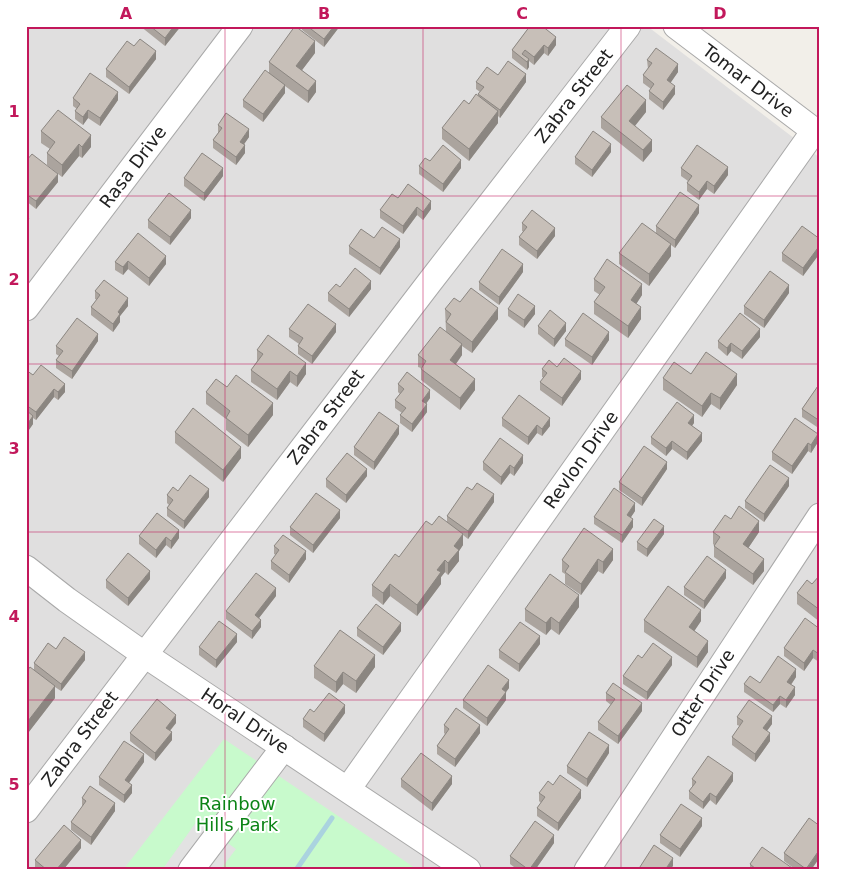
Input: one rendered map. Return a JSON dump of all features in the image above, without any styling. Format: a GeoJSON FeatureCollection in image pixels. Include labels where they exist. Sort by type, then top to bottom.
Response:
{"type":"FeatureCollection","features":[{"type":"Feature","properties":{"kind":"street","name":"Rasa Drive"},"geometry":{"type":"LineString","coordinates":[[26,308],[240,26]]}},
{"type":"Feature","properties":{"kind":"street","name":"Zabra Street"},"geometry":{"type":"LineString","coordinates":[[26,810],[628,26]]}},
{"type":"Feature","properties":{"kind":"street","name":"Tomar Drive"},"geometry":{"type":"LineString","coordinates":[[676,26],[817,133]]}},
{"type":"Feature","properties":{"kind":"street","name":"Revlon Drive"},"geometry":{"type":"LineString","coordinates":[[348,789],[817,133]]}},
{"type":"Feature","properties":{"kind":"street","name":"Otter Drive"},"geometry":{"type":"LineString","coordinates":[[587,870],[820,516]]}},
{"type":"Feature","properties":{"kind":"street","name":"Horal Drive"},"geometry":{"type":"LineString","coordinates":[[26,568],[67,600],[145,655],[468,870]]}},
{"type":"Feature","properties":{"kind":"street"},"geometry":{"type":"LineString","coordinates":[[191,870],[284,747]]}},
{"type":"Feature","properties":{"kind":"shaded area"},"geometry":{"type":"Polygon","coordinates":[[[26,26],[647,26],[820,158],[820,870],[26,870],[26,26]]]}},
{"type":"Feature","properties":{"kind":"shaded area"},"geometry":{"type":"Polygon","coordinates":[[[197,821],[236,849],[220,870],[162,870],[197,821]]]}},
{"type":"Feature","properties":{"kind":"green space","name":"Rainbow Hills Park"},"geometry":{"type":"Polygon","coordinates":[[[224,739],[418,870],[123,870],[224,739]]]}},
{"type":"Feature","properties":{"kind":"building"},"geometry":{"type":"Polygon","coordinates":[[[150,26],[174,26],[165,38],[150,26]]]}},
{"type":"Feature","properties":{"kind":"building"},"geometry":{"type":"Polygon","coordinates":[[[295,26],[315,41],[296,66],[316,81],[308,91],[269,62],[295,26]]]}},
{"type":"Feature","properties":{"kind":"building"},"geometry":{"type":"Polygon","coordinates":[[[307,26],[334,26],[324,39],[307,26]]]}},
{"type":"Feature","properties":{"kind":"building"},"geometry":{"type":"Polygon","coordinates":[[[530,26],[542,26],[556,37],[548,48],[544,45],[534,57],[525,50],[522,54],[529,59],[527,62],[512,50],[530,26]]]}},
{"type":"Feature","properties":{"kind":"building"},"geometry":{"type":"Polygon","coordinates":[[[140,39],[156,51],[129,87],[106,69],[127,41],[134,46],[140,39]]]}},
{"type":"Feature","properties":{"kind":"building"},"geometry":{"type":"Polygon","coordinates":[[[656,48],[678,64],[667,80],[675,86],[663,102],[649,91],[654,84],[643,75],[652,63],[647,60],[656,48]]]}},
{"type":"Feature","properties":{"kind":"building"},"geometry":{"type":"Polygon","coordinates":[[[508,61],[526,74],[500,110],[478,94],[484,87],[476,82],[487,67],[498,75],[508,61]]]}},
{"type":"Feature","properties":{"kind":"building"},"geometry":{"type":"Polygon","coordinates":[[[265,70],[285,85],[263,114],[243,100],[265,70]]]}},
{"type":"Feature","properties":{"kind":"building"},"geometry":{"type":"Polygon","coordinates":[[[90,73],[118,92],[100,118],[88,110],[83,117],[75,111],[80,104],[73,98],[90,73]]]}},
{"type":"Feature","properties":{"kind":"building"},"geometry":{"type":"Polygon","coordinates":[[[627,85],[646,100],[629,121],[652,140],[643,150],[601,117],[627,85]]]}},
{"type":"Feature","properties":{"kind":"building"},"geometry":{"type":"Polygon","coordinates":[[[476,94],[498,111],[469,149],[442,128],[464,100],[469,104],[476,94]]]}},
{"type":"Feature","properties":{"kind":"building"},"geometry":{"type":"Polygon","coordinates":[[[58,110],[91,135],[82,147],[79,144],[62,165],[47,153],[55,142],[41,131],[58,110]]]}},
{"type":"Feature","properties":{"kind":"building"},"geometry":{"type":"Polygon","coordinates":[[[226,113],[249,129],[240,142],[245,145],[236,157],[213,140],[222,128],[218,125],[226,113]]]}},
{"type":"Feature","properties":{"kind":"building"},"geometry":{"type":"Polygon","coordinates":[[[593,131],[611,144],[592,170],[575,157],[593,131]]]}},
{"type":"Feature","properties":{"kind":"building"},"geometry":{"type":"Polygon","coordinates":[[[443,145],[461,160],[443,184],[419,166],[425,158],[430,161],[443,145]]]}},
{"type":"Feature","properties":{"kind":"building"},"geometry":{"type":"Polygon","coordinates":[[[697,145],[728,167],[714,186],[707,181],[699,192],[687,183],[692,176],[681,168],[697,145]]]}},
{"type":"Feature","properties":{"kind":"building"},"geometry":{"type":"Polygon","coordinates":[[[202,153],[223,168],[204,193],[184,178],[202,153]]]}},
{"type":"Feature","properties":{"kind":"building"},"geometry":{"type":"Polygon","coordinates":[[[32,154],[58,174],[36,201],[26,194],[26,161],[32,154]]]}},
{"type":"Feature","properties":{"kind":"building"},"geometry":{"type":"Polygon","coordinates":[[[408,184],[431,201],[423,212],[417,207],[403,226],[380,210],[392,194],[398,198],[408,184]]]}},
{"type":"Feature","properties":{"kind":"building"},"geometry":{"type":"Polygon","coordinates":[[[680,192],[699,205],[675,240],[656,226],[680,192]]]}},
{"type":"Feature","properties":{"kind":"building"},"geometry":{"type":"Polygon","coordinates":[[[169,193],[191,210],[170,237],[148,220],[169,193]]]}},
{"type":"Feature","properties":{"kind":"building"},"geometry":{"type":"Polygon","coordinates":[[[532,210],[555,228],[537,251],[519,237],[527,227],[522,223],[532,210]]]}},
{"type":"Feature","properties":{"kind":"building"},"geometry":{"type":"Polygon","coordinates":[[[642,223],[671,244],[649,274],[619,253],[642,223]]]}},
{"type":"Feature","properties":{"kind":"building"},"geometry":{"type":"Polygon","coordinates":[[[802,226],[820,239],[820,245],[803,268],[782,253],[802,226]]]}},
{"type":"Feature","properties":{"kind":"building"},"geometry":{"type":"Polygon","coordinates":[[[382,227],[400,239],[380,268],[349,246],[361,229],[374,238],[382,227]]]}},
{"type":"Feature","properties":{"kind":"building"},"geometry":{"type":"Polygon","coordinates":[[[138,233],[166,256],[149,278],[128,261],[123,267],[115,262],[138,233]]]}},
{"type":"Feature","properties":{"kind":"building"},"geometry":{"type":"Polygon","coordinates":[[[502,249],[523,264],[499,297],[479,282],[502,249]]]}},
{"type":"Feature","properties":{"kind":"building"},"geometry":{"type":"Polygon","coordinates":[[[607,259],[642,284],[631,300],[641,307],[628,326],[594,302],[605,287],[594,279],[607,259]]]}},
{"type":"Feature","properties":{"kind":"building"},"geometry":{"type":"Polygon","coordinates":[[[355,268],[371,281],[349,309],[328,293],[336,284],[340,287],[355,268]]]}},
{"type":"Feature","properties":{"kind":"building"},"geometry":{"type":"Polygon","coordinates":[[[770,271],[789,285],[764,320],[744,306],[770,271]]]}},
{"type":"Feature","properties":{"kind":"building"},"geometry":{"type":"Polygon","coordinates":[[[104,280],[128,298],[118,312],[120,314],[113,324],[91,307],[100,295],[95,291],[104,280]]]}},
{"type":"Feature","properties":{"kind":"building"},"geometry":{"type":"Polygon","coordinates":[[[471,288],[498,308],[472,342],[446,322],[451,314],[445,309],[454,298],[460,302],[471,288]]]}},
{"type":"Feature","properties":{"kind":"building"},"geometry":{"type":"Polygon","coordinates":[[[518,294],[535,306],[524,320],[508,309],[518,294]]]}},
{"type":"Feature","properties":{"kind":"building"},"geometry":{"type":"Polygon","coordinates":[[[308,304],[336,324],[312,356],[298,346],[303,338],[289,329],[308,304]]]}},
{"type":"Feature","properties":{"kind":"building"},"geometry":{"type":"Polygon","coordinates":[[[550,310],[566,323],[554,339],[538,326],[550,310]]]}},
{"type":"Feature","properties":{"kind":"building"},"geometry":{"type":"Polygon","coordinates":[[[583,313],[609,332],[592,357],[565,339],[583,313]]]}},
{"type":"Feature","properties":{"kind":"building"},"geometry":{"type":"Polygon","coordinates":[[[740,313],[760,329],[742,351],[731,343],[727,348],[718,341],[740,313]]]}},
{"type":"Feature","properties":{"kind":"building"},"geometry":{"type":"Polygon","coordinates":[[[77,318],[98,334],[72,371],[56,360],[63,351],[56,346],[77,318]]]}},
{"type":"Feature","properties":{"kind":"building"},"geometry":{"type":"Polygon","coordinates":[[[440,327],[462,344],[450,360],[475,379],[460,398],[421,369],[426,361],[418,355],[440,327]]]}},
{"type":"Feature","properties":{"kind":"building"},"geometry":{"type":"Polygon","coordinates":[[[268,335],[306,363],[297,376],[290,371],[277,389],[251,370],[263,354],[257,350],[268,335]]]}},
{"type":"Feature","properties":{"kind":"building"},"geometry":{"type":"Polygon","coordinates":[[[706,352],[737,374],[720,398],[711,393],[702,406],[663,378],[674,362],[691,374],[706,352]]]}},
{"type":"Feature","properties":{"kind":"building"},"geometry":{"type":"Polygon","coordinates":[[[564,358],[581,371],[562,398],[540,382],[547,373],[542,369],[549,360],[557,367],[564,358]]]}},
{"type":"Feature","properties":{"kind":"building"},"geometry":{"type":"Polygon","coordinates":[[[41,365],[65,384],[58,392],[54,389],[36,412],[26,405],[26,370],[33,375],[41,365]]]}},
{"type":"Feature","properties":{"kind":"building"},"geometry":{"type":"Polygon","coordinates":[[[407,372],[430,390],[422,401],[427,404],[412,424],[400,415],[406,408],[395,400],[404,389],[398,384],[407,372]]]}},
{"type":"Feature","properties":{"kind":"building"},"geometry":{"type":"Polygon","coordinates":[[[236,375],[273,403],[248,435],[226,418],[230,411],[206,392],[216,379],[227,387],[236,375]]]}},
{"type":"Feature","properties":{"kind":"building"},"geometry":{"type":"Polygon","coordinates":[[[820,383],[820,421],[802,409],[820,383]]]}},
{"type":"Feature","properties":{"kind":"building"},"geometry":{"type":"Polygon","coordinates":[[[519,395],[550,418],[542,429],[537,425],[528,437],[502,418],[519,395]]]}},
{"type":"Feature","properties":{"kind":"building"},"geometry":{"type":"Polygon","coordinates":[[[677,402],[694,415],[688,423],[702,433],[687,452],[672,441],[666,448],[651,437],[677,402]]]}},
{"type":"Feature","properties":{"kind":"building"},"geometry":{"type":"Polygon","coordinates":[[[193,408],[241,447],[223,470],[175,432],[193,408]]]}},
{"type":"Feature","properties":{"kind":"building"},"geometry":{"type":"Polygon","coordinates":[[[26,410],[33,416],[26,426],[26,410]]]}},
{"type":"Feature","properties":{"kind":"building"},"geometry":{"type":"Polygon","coordinates":[[[379,412],[399,426],[374,462],[354,447],[379,412]]]}},
{"type":"Feature","properties":{"kind":"building"},"geometry":{"type":"Polygon","coordinates":[[[795,418],[818,434],[811,445],[808,443],[792,466],[772,452],[795,418]]]}},
{"type":"Feature","properties":{"kind":"building"},"geometry":{"type":"Polygon","coordinates":[[[500,438],[523,455],[514,468],[510,465],[501,477],[483,462],[500,438]]]}},
{"type":"Feature","properties":{"kind":"building"},"geometry":{"type":"Polygon","coordinates":[[[644,446],[667,462],[642,498],[619,482],[644,446]]]}},
{"type":"Feature","properties":{"kind":"building"},"geometry":{"type":"Polygon","coordinates":[[[347,453],[367,469],[346,495],[326,479],[347,453]]]}},
{"type":"Feature","properties":{"kind":"building"},"geometry":{"type":"Polygon","coordinates":[[[770,465],[789,478],[764,514],[745,501],[770,465]]]}},
{"type":"Feature","properties":{"kind":"building"},"geometry":{"type":"Polygon","coordinates":[[[190,475],[209,489],[184,521],[167,508],[173,500],[167,495],[173,487],[178,491],[190,475]]]}},
{"type":"Feature","properties":{"kind":"building"},"geometry":{"type":"Polygon","coordinates":[[[477,483],[494,494],[468,531],[447,516],[467,487],[472,490],[477,483]]]}},
{"type":"Feature","properties":{"kind":"building"},"geometry":{"type":"Polygon","coordinates":[[[614,488],[635,503],[627,515],[633,519],[622,535],[594,517],[614,488]]]}},
{"type":"Feature","properties":{"kind":"building"},"geometry":{"type":"Polygon","coordinates":[[[316,493],[340,510],[313,545],[290,527],[316,493]]]}},
{"type":"Feature","properties":{"kind":"building"},"geometry":{"type":"Polygon","coordinates":[[[739,506],[759,521],[743,544],[764,559],[753,574],[714,546],[720,537],[713,532],[725,515],[731,519],[739,506]]]}},
{"type":"Feature","properties":{"kind":"building"},"geometry":{"type":"Polygon","coordinates":[[[157,513],[179,530],[171,541],[166,537],[156,550],[139,536],[157,513]]]}},
{"type":"Feature","properties":{"kind":"building"},"geometry":{"type":"Polygon","coordinates":[[[439,516],[463,534],[454,546],[459,550],[448,563],[445,560],[437,570],[441,572],[417,605],[390,584],[383,593],[372,585],[395,554],[399,557],[426,521],[432,525],[439,516]]]}},
{"type":"Feature","properties":{"kind":"building"},"geometry":{"type":"Polygon","coordinates":[[[654,519],[664,526],[647,549],[637,542],[654,519]]]}},
{"type":"Feature","properties":{"kind":"building"},"geometry":{"type":"Polygon","coordinates":[[[584,528],[613,549],[603,562],[598,559],[581,584],[565,572],[569,566],[562,560],[584,528]]]}},
{"type":"Feature","properties":{"kind":"building"},"geometry":{"type":"Polygon","coordinates":[[[283,535],[306,551],[289,575],[271,561],[279,550],[274,546],[283,535]]]}},
{"type":"Feature","properties":{"kind":"building"},"geometry":{"type":"Polygon","coordinates":[[[128,553],[150,571],[128,598],[106,580],[128,553]]]}},
{"type":"Feature","properties":{"kind":"building"},"geometry":{"type":"Polygon","coordinates":[[[707,556],[726,570],[704,601],[684,587],[707,556]]]}},
{"type":"Feature","properties":{"kind":"building"},"geometry":{"type":"Polygon","coordinates":[[[256,573],[276,588],[255,615],[261,620],[252,631],[226,611],[256,573]]]}},
{"type":"Feature","properties":{"kind":"building"},"geometry":{"type":"Polygon","coordinates":[[[550,574],[579,595],[559,623],[551,617],[546,623],[525,609],[550,574]]]}},
{"type":"Feature","properties":{"kind":"building"},"geometry":{"type":"Polygon","coordinates":[[[820,575],[820,610],[797,593],[807,580],[812,584],[820,575]]]}},
{"type":"Feature","properties":{"kind":"building"},"geometry":{"type":"Polygon","coordinates":[[[668,586],[701,610],[689,627],[708,641],[697,657],[644,620],[668,586]]]}},
{"type":"Feature","properties":{"kind":"building"},"geometry":{"type":"Polygon","coordinates":[[[376,604],[401,623],[383,647],[357,628],[376,604]]]}},
{"type":"Feature","properties":{"kind":"building"},"geometry":{"type":"Polygon","coordinates":[[[805,618],[820,629],[820,653],[813,650],[804,663],[784,648],[805,618]]]}},
{"type":"Feature","properties":{"kind":"building"},"geometry":{"type":"Polygon","coordinates":[[[219,621],[237,634],[216,660],[199,647],[219,621]]]}},
{"type":"Feature","properties":{"kind":"building"},"geometry":{"type":"Polygon","coordinates":[[[520,622],[540,636],[519,664],[499,650],[520,622]]]}},
{"type":"Feature","properties":{"kind":"building"},"geometry":{"type":"Polygon","coordinates":[[[340,630],[375,655],[356,681],[343,672],[336,682],[314,666],[340,630]]]}},
{"type":"Feature","properties":{"kind":"building"},"geometry":{"type":"Polygon","coordinates":[[[64,637],[85,652],[61,684],[34,663],[48,643],[56,649],[64,637]]]}},
{"type":"Feature","properties":{"kind":"building"},"geometry":{"type":"Polygon","coordinates":[[[653,643],[672,657],[647,692],[623,676],[638,655],[642,658],[653,643]]]}},
{"type":"Feature","properties":{"kind":"building"},"geometry":{"type":"Polygon","coordinates":[[[778,656],[796,669],[787,682],[795,687],[786,700],[780,696],[773,705],[744,684],[750,676],[760,683],[778,656]]]}},
{"type":"Feature","properties":{"kind":"building"},"geometry":{"type":"Polygon","coordinates":[[[488,665],[509,680],[502,689],[506,692],[487,718],[463,700],[488,665]]]}},
{"type":"Feature","properties":{"kind":"building"},"geometry":{"type":"Polygon","coordinates":[[[30,667],[55,686],[28,721],[26,720],[26,672],[30,667]]]}},
{"type":"Feature","properties":{"kind":"building"},"geometry":{"type":"Polygon","coordinates":[[[613,683],[642,703],[618,736],[598,722],[615,699],[606,693],[613,683]]]}},
{"type":"Feature","properties":{"kind":"building"},"geometry":{"type":"Polygon","coordinates":[[[329,693],[345,705],[324,734],[303,719],[310,709],[314,712],[329,693]]]}},
{"type":"Feature","properties":{"kind":"building"},"geometry":{"type":"Polygon","coordinates":[[[157,699],[176,715],[166,728],[172,732],[155,753],[130,733],[157,699]]]}},
{"type":"Feature","properties":{"kind":"building"},"geometry":{"type":"Polygon","coordinates":[[[749,700],[772,716],[763,728],[770,733],[755,754],[732,737],[743,721],[737,717],[749,700]]]}},
{"type":"Feature","properties":{"kind":"building"},"geometry":{"type":"Polygon","coordinates":[[[456,708],[480,725],[455,759],[437,746],[449,729],[444,725],[456,708]]]}},
{"type":"Feature","properties":{"kind":"building"},"geometry":{"type":"Polygon","coordinates":[[[589,732],[609,745],[587,779],[567,766],[589,732]]]}},
{"type":"Feature","properties":{"kind":"building"},"geometry":{"type":"Polygon","coordinates":[[[124,741],[144,754],[125,780],[132,785],[124,795],[99,777],[124,741]]]}},
{"type":"Feature","properties":{"kind":"building"},"geometry":{"type":"Polygon","coordinates":[[[421,753],[452,776],[432,803],[401,779],[421,753]]]}},
{"type":"Feature","properties":{"kind":"building"},"geometry":{"type":"Polygon","coordinates":[[[708,756],[733,773],[716,797],[710,793],[703,802],[689,791],[696,782],[692,779],[708,756]]]}},
{"type":"Feature","properties":{"kind":"building"},"geometry":{"type":"Polygon","coordinates":[[[560,775],[581,790],[558,823],[537,808],[545,797],[539,793],[548,781],[553,785],[560,775]]]}},
{"type":"Feature","properties":{"kind":"building"},"geometry":{"type":"Polygon","coordinates":[[[90,786],[115,803],[91,837],[71,822],[86,801],[82,798],[90,786]]]}},
{"type":"Feature","properties":{"kind":"building"},"geometry":{"type":"Polygon","coordinates":[[[681,804],[702,818],[680,849],[660,835],[681,804]]]}},
{"type":"Feature","properties":{"kind":"building"},"geometry":{"type":"Polygon","coordinates":[[[809,818],[820,826],[820,849],[806,869],[784,853],[809,818]]]}},
{"type":"Feature","properties":{"kind":"building"},"geometry":{"type":"Polygon","coordinates":[[[535,821],[554,835],[529,870],[510,856],[535,821]]]}},
{"type":"Feature","properties":{"kind":"building"},"geometry":{"type":"Polygon","coordinates":[[[64,825],[81,840],[56,870],[47,870],[35,860],[64,825]]]}},
{"type":"Feature","properties":{"kind":"building"},"geometry":{"type":"Polygon","coordinates":[[[654,845],[673,858],[665,870],[638,870],[654,845]]]}},
{"type":"Feature","properties":{"kind":"building"},"geometry":{"type":"Polygon","coordinates":[[[762,847],[795,870],[757,870],[750,864],[762,847]]]}},
{"type":"Feature","properties":{"kind":"waterway"},"geometry":{"type":"LineString","coordinates":[[296,870],[332,818]]}}]}
